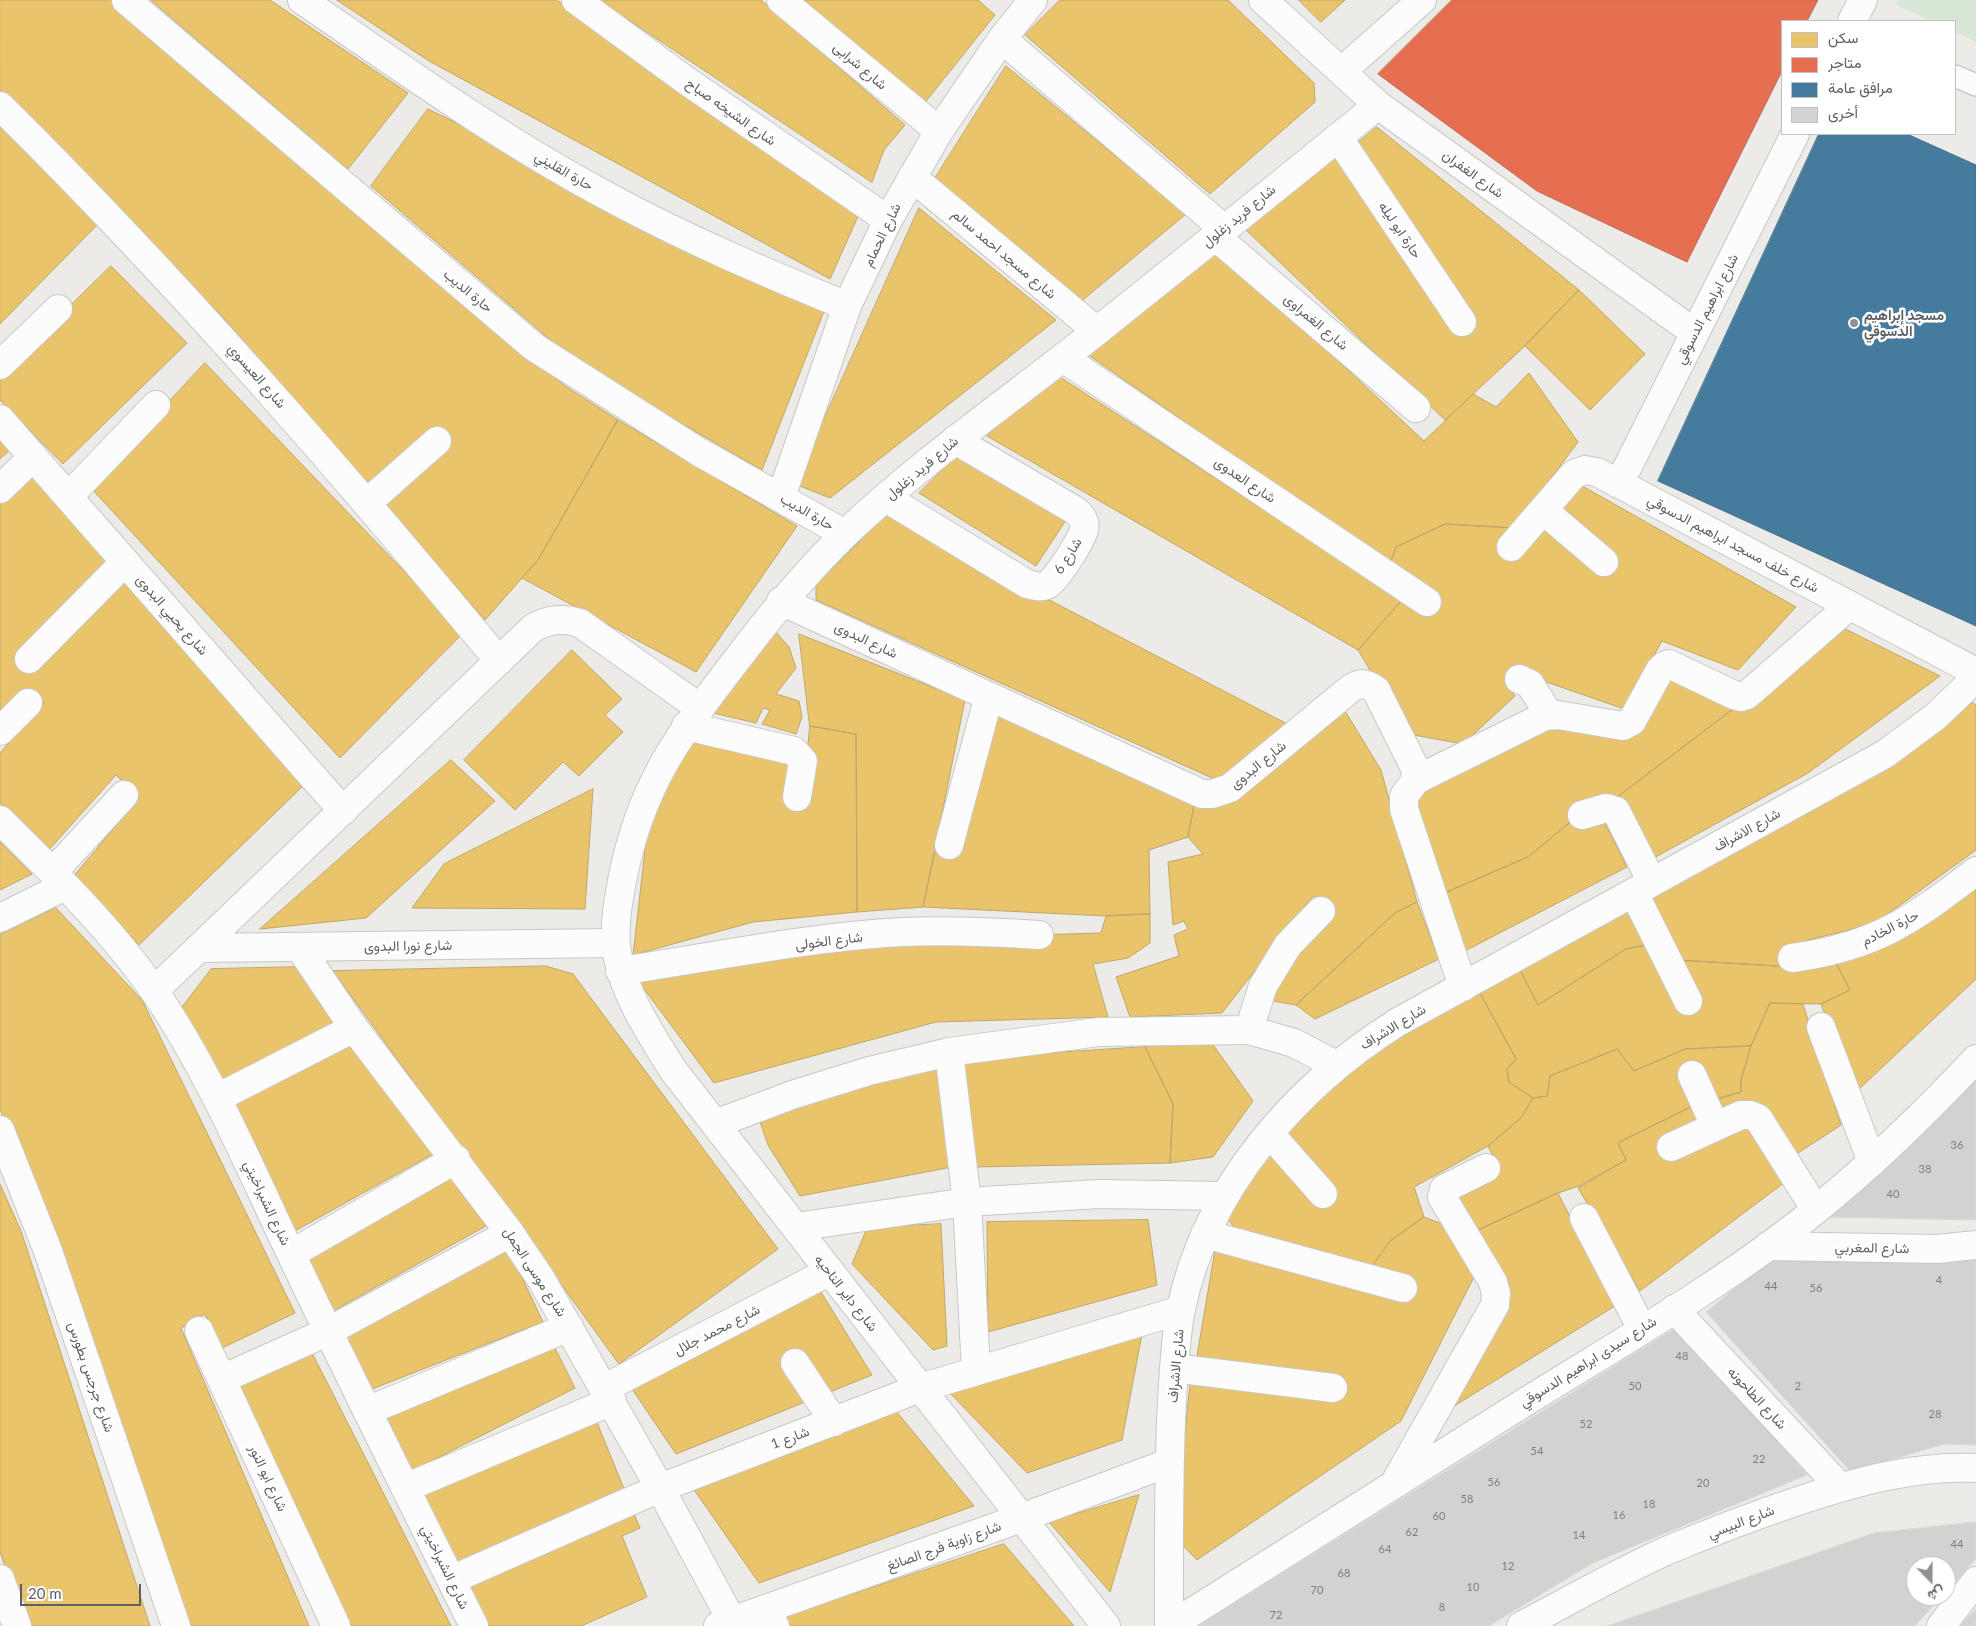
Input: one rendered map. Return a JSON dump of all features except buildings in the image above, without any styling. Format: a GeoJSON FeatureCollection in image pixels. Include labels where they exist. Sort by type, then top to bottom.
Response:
{"type":"FeatureCollection","features":[{"type":"Feature","properties":{"kind":"street","name":"حارة الديب"},"geometry":{"type":"LineString","coordinates":[[126,0],[534,347],[699,452],[845,534]]}},
{"type":"Feature","properties":{"kind":"street","name":"حارة القليني"},"geometry":{"type":"LineString","coordinates":[[302,0],[488,127],[607,196],[730,258],[847,306]]}},
{"type":"Feature","properties":{"kind":"street","name":"شارع الشيخه صباح"},"geometry":{"type":"LineString","coordinates":[[576,0],[684,79],[888,220]]}},
{"type":"Feature","properties":{"kind":"street","name":"شارع شرابى"},"geometry":{"type":"LineString","coordinates":[[781,0],[939,131]]}},
{"type":"Feature","properties":{"kind":"street","name":"شارع الغفران"},"geometry":{"type":"LineString","coordinates":[[1263,0],[1378,105],[1695,333]]}},
{"type":"Feature","properties":{"kind":"street"},"geometry":{"type":"LineString","coordinates":[[1342,71],[1422,0]]}},
{"type":"Feature","properties":{"kind":"street"},"geometry":{"type":"LineString","coordinates":[[1853,20],[1863,0]]}},
{"type":"Feature","properties":{"kind":"street","name":"شارع الحمام"},"geometry":{"type":"LineString","coordinates":[[781,497],[847,306],[888,220],[939,131],[1027,2]]}},
{"type":"Feature","properties":{"kind":"street","name":"شارع الغمراوى"},"geometry":{"type":"LineString","coordinates":[[1002,39],[1416,408]]}},
{"type":"Feature","properties":{"kind":"street","name":"شارع فريد زغلول"},"geometry":{"type":"LineString","coordinates":[[615,943],[618,897],[628,851],[642,807],[661,765],[693,717],[781,601],[845,534],[955,440],[1063,358],[1378,105]]}},
{"type":"Feature","properties":{"kind":"street","name":"شارع العيسوي"},"geometry":{"type":"LineString","coordinates":[[0,106],[91,196],[198,310],[368,502],[499,661]]}},
{"type":"Feature","properties":{"kind":"street","name":"شارع ابراهيم الدسوقي"},"geometry":{"type":"LineString","coordinates":[[1619,484],[1794,135]]}},
{"type":"Feature","properties":{"kind":"street","name":"حارة ابو ليله"},"geometry":{"type":"LineString","coordinates":[[1338,138],[1462,322]]}},
{"type":"Feature","properties":{"kind":"street","name":"شارع مسجد احمد سالم"},"geometry":{"type":"LineString","coordinates":[[912,177],[1097,331]]}},
{"type":"Feature","properties":{"kind":"street"},"geometry":{"type":"LineString","coordinates":[[0,365],[58,309]]}},
{"type":"Feature","properties":{"kind":"street","name":"شارع العدوى"},"geometry":{"type":"LineString","coordinates":[[1063,358],[1427,602]]}},
{"type":"Feature","properties":{"kind":"street"},"geometry":{"type":"LineString","coordinates":[[68,497],[156,404]]}},
{"type":"Feature","properties":{"kind":"street","name":"شارع يحيي البدوى"},"geometry":{"type":"LineString","coordinates":[[0,419],[343,811]]}},
{"type":"Feature","properties":{"kind":"street"},"geometry":{"type":"LineString","coordinates":[[368,502],[437,440]]}},
{"type":"Feature","properties":{"kind":"street","name":"شارع 6"},"geometry":{"type":"LineString","coordinates":[[886,498],[1027,584],[1037,587],[1047,585],[1055,578],[1081,536],[1085,528],[1083,518],[1076,511],[955,440]]}},
{"type":"Feature","properties":{"kind":"street"},"geometry":{"type":"LineString","coordinates":[[0,489],[33,457]]}},
{"type":"Feature","properties":{"kind":"street","name":"شارع خلف مسجد ابراهيم الدسوقي"},"geometry":{"type":"LineString","coordinates":[[1511,547],[1565,482],[1574,474],[1585,470],[1597,472],[1976,672]]}},
{"type":"Feature","properties":{"kind":"street"},"geometry":{"type":"LineString","coordinates":[[1542,510],[1604,562]]}},
{"type":"Feature","properties":{"kind":"street"},"geometry":{"type":"LineString","coordinates":[[29,659],[125,562]]}},
{"type":"Feature","properties":{"kind":"street","name":"شارع البدوى"},"geometry":{"type":"LineString","coordinates":[[781,601],[1202,794],[1212,794],[1238,783],[1350,688],[1358,684],[1368,684],[1376,690],[1415,768],[1416,780]]}},
{"type":"Feature","properties":{"kind":"street"},"geometry":{"type":"LineString","coordinates":[[1463,986],[1404,809],[1404,796],[1416,780],[1549,715],[1623,726],[1632,721],[1660,670],[1669,664],[1734,695],[1741,697],[1747,695],[1849,606]]}},
{"type":"Feature","properties":{"kind":"street"},"geometry":{"type":"LineString","coordinates":[[154,991],[533,628],[544,622],[568,619],[580,623],[693,717],[794,751],[803,761],[797,796]]}},
{"type":"Feature","properties":{"kind":"street","name":"شارع الاشراف"},"geometry":{"type":"LineString","coordinates":[[1170,1626],[1168,1463],[1174,1368],[1181,1310],[1191,1271],[1205,1234],[1224,1196],[1270,1134],[1301,1098],[1336,1065],[1366,1042],[1398,1022],[1885,754],[1935,717],[1976,678]]}},
{"type":"Feature","properties":{"kind":"street"},"geometry":{"type":"LineString","coordinates":[[1519,679],[1530,684],[1549,715]]}},
{"type":"Feature","properties":{"kind":"street"},"geometry":{"type":"LineString","coordinates":[[950,845],[989,696]]}},
{"type":"Feature","properties":{"kind":"street"},"geometry":{"type":"LineString","coordinates":[[0,732],[28,703]]}},
{"type":"Feature","properties":{"kind":"street"},"geometry":{"type":"LineString","coordinates":[[0,918],[59,879],[124,795]]}},
{"type":"Feature","properties":{"kind":"street"},"geometry":{"type":"LineString","coordinates":[[1582,815],[1601,809],[1616,811],[1643,888],[1688,1001]]}},
{"type":"Feature","properties":{"kind":"street","name":"شارع الشبراخيتي"},"geometry":{"type":"LineString","coordinates":[[0,820],[59,879],[115,940],[154,991],[187,1044],[217,1098],[328,1332],[474,1626]]}},
{"type":"Feature","properties":{"kind":"street","name":"حارة الخادم"},"geometry":{"type":"LineString","coordinates":[[1792,958],[1826,954],[1859,944],[1891,930],[1921,913],[1976,871]]}},
{"type":"Feature","properties":{"kind":"street"},"geometry":{"type":"LineString","coordinates":[[1248,1030],[1263,986],[1288,945],[1322,911]]}},
{"type":"Feature","properties":{"kind":"street","name":"شارع الخولى"},"geometry":{"type":"LineString","coordinates":[[620,971],[832,939],[901,932],[970,931],[1039,935]]}},
{"type":"Feature","properties":{"kind":"street","name":"شارع نورا البدوى"},"geometry":{"type":"LineString","coordinates":[[200,948],[615,943]]}},
{"type":"Feature","properties":{"kind":"street","name":"شارع داير الناحيه"},"geometry":{"type":"LineString","coordinates":[[615,943],[620,971],[652,1037],[674,1070],[1106,1626]]}},
{"type":"Feature","properties":{"kind":"street","name":"شارع موسى الجمل"},"geometry":{"type":"LineString","coordinates":[[300,948],[354,1028],[510,1232],[569,1326],[660,1488],[725,1624]]}},
{"type":"Feature","properties":{"kind":"street"},"geometry":{"type":"LineString","coordinates":[[1822,1027],[1872,1162]]}},
{"type":"Feature","properties":{"kind":"street"},"geometry":{"type":"LineString","coordinates":[[217,1098],[354,1028]]}},
{"type":"Feature","properties":{"kind":"street"},"geometry":{"type":"LineString","coordinates":[[715,1124],[792,1095],[869,1071],[949,1052],[1098,1032],[1248,1030],[1294,1043],[1336,1065]]}},
{"type":"Feature","properties":{"kind":"street"},"geometry":{"type":"LineString","coordinates":[[949,1052],[967,1202],[976,1370]]}},
{"type":"Feature","properties":{"kind":"street","name":"شارع سيدى ابراهيم الدسوقي"},"geometry":{"type":"LineString","coordinates":[[1170,1626],[1396,1482],[1674,1309],[1768,1246],[1816,1210],[1872,1162],[1933,1104],[1976,1059]]}},
{"type":"Feature","properties":{"kind":"street"},"geometry":{"type":"LineString","coordinates":[[1692,1075],[1715,1126]]}},
{"type":"Feature","properties":{"kind":"street"},"geometry":{"type":"LineString","coordinates":[[1671,1147],[1741,1115],[1758,1118],[1816,1210]]}},
{"type":"Feature","properties":{"kind":"street","name":"شارع جرجس بطورس"},"geometry":{"type":"LineString","coordinates":[[0,1130],[48,1251],[176,1626]]}},
{"type":"Feature","properties":{"kind":"street"},"geometry":{"type":"LineString","coordinates":[[1270,1134],[1323,1194]]}},
{"type":"Feature","properties":{"kind":"street"},"geometry":{"type":"LineString","coordinates":[[291,1254],[456,1159]]}},
{"type":"Feature","properties":{"kind":"street"},"geometry":{"type":"LineString","coordinates":[[1396,1482],[1495,1305],[1496,1293],[1493,1282],[1442,1197],[1444,1189],[1486,1168]]}},
{"type":"Feature","properties":{"kind":"street"},"geometry":{"type":"LineString","coordinates":[[796,1227],[967,1202],[1099,1194],[1224,1196]]}},
{"type":"Feature","properties":{"kind":"street"},"geometry":{"type":"LineString","coordinates":[[1584,1218],[1642,1329]]}},
{"type":"Feature","properties":{"kind":"street"},"geometry":{"type":"LineString","coordinates":[[222,1380],[328,1332],[510,1232]]}},
{"type":"Feature","properties":{"kind":"street"},"geometry":{"type":"LineString","coordinates":[[1205,1234],[1403,1288]]}},
{"type":"Feature","properties":{"kind":"street","name":"شارع المغربي"},"geometry":{"type":"LineString","coordinates":[[1768,1246],[1937,1249],[1976,1245]]}},
{"type":"Feature","properties":{"kind":"street","name":"شارع محمد جلال"},"geometry":{"type":"LineString","coordinates":[[405,1488],[608,1395],[830,1271]]}},
{"type":"Feature","properties":{"kind":"street","name":"شارع الطاحونه"},"geometry":{"type":"LineString","coordinates":[[1674,1309],[1840,1487]]}},
{"type":"Feature","properties":{"kind":"street","name":"شارع 1"},"geometry":{"type":"LineString","coordinates":[[451,1580],[660,1488],[920,1388],[1181,1310]]}},
{"type":"Feature","properties":{"kind":"street"},"geometry":{"type":"LineString","coordinates":[[367,1411],[569,1326]]}},
{"type":"Feature","properties":{"kind":"street","name":"شارع ابو النور"},"geometry":{"type":"LineString","coordinates":[[199,1331],[336,1626]]}},
{"type":"Feature","properties":{"kind":"street"},"geometry":{"type":"LineString","coordinates":[[795,1363],[834,1422]]}},
{"type":"Feature","properties":{"kind":"street"},"geometry":{"type":"LineString","coordinates":[[1174,1368],[1333,1388]]}},
{"type":"Feature","properties":{"kind":"street","name":"شارع زاوية فرج الصائغ"},"geometry":{"type":"LineString","coordinates":[[725,1624],[770,1618],[1021,1518],[1168,1463]]}},
{"type":"Feature","properties":{"kind":"street","name":"شارع البيسي"},"geometry":{"type":"LineString","coordinates":[[1521,1626],[1665,1552],[1752,1517],[1840,1487],[1883,1477],[1927,1470],[1976,1468]]}},
{"type":"Feature","properties":{"kind":"street"},"geometry":{"type":"LineString","coordinates":[[0,1579],[17,1626]]}},
{"type":"Feature","properties":{"kind":"street"},"geometry":{"type":"LineString","coordinates":[[1941,1626],[1976,1581]]}},
{"type":"Feature","properties":{"kind":"lane"},"geometry":{"type":"LineString","coordinates":[[1956,76],[1976,86]]}},
{"type":"Feature","properties":{"kind":"green space"},"geometry":{"type":"Polygon","coordinates":[[[1898,0],[1976,0],[1976,42],[1956,32],[1956,20],[1929,20],[1896,5],[1898,0]]]}},
{"type":"Feature","properties":{"kind":"place","name":"مسجد إبراهيم الدسوقي"},"geometry":{"type":"Point","coordinates":[1854,323]}}]}
